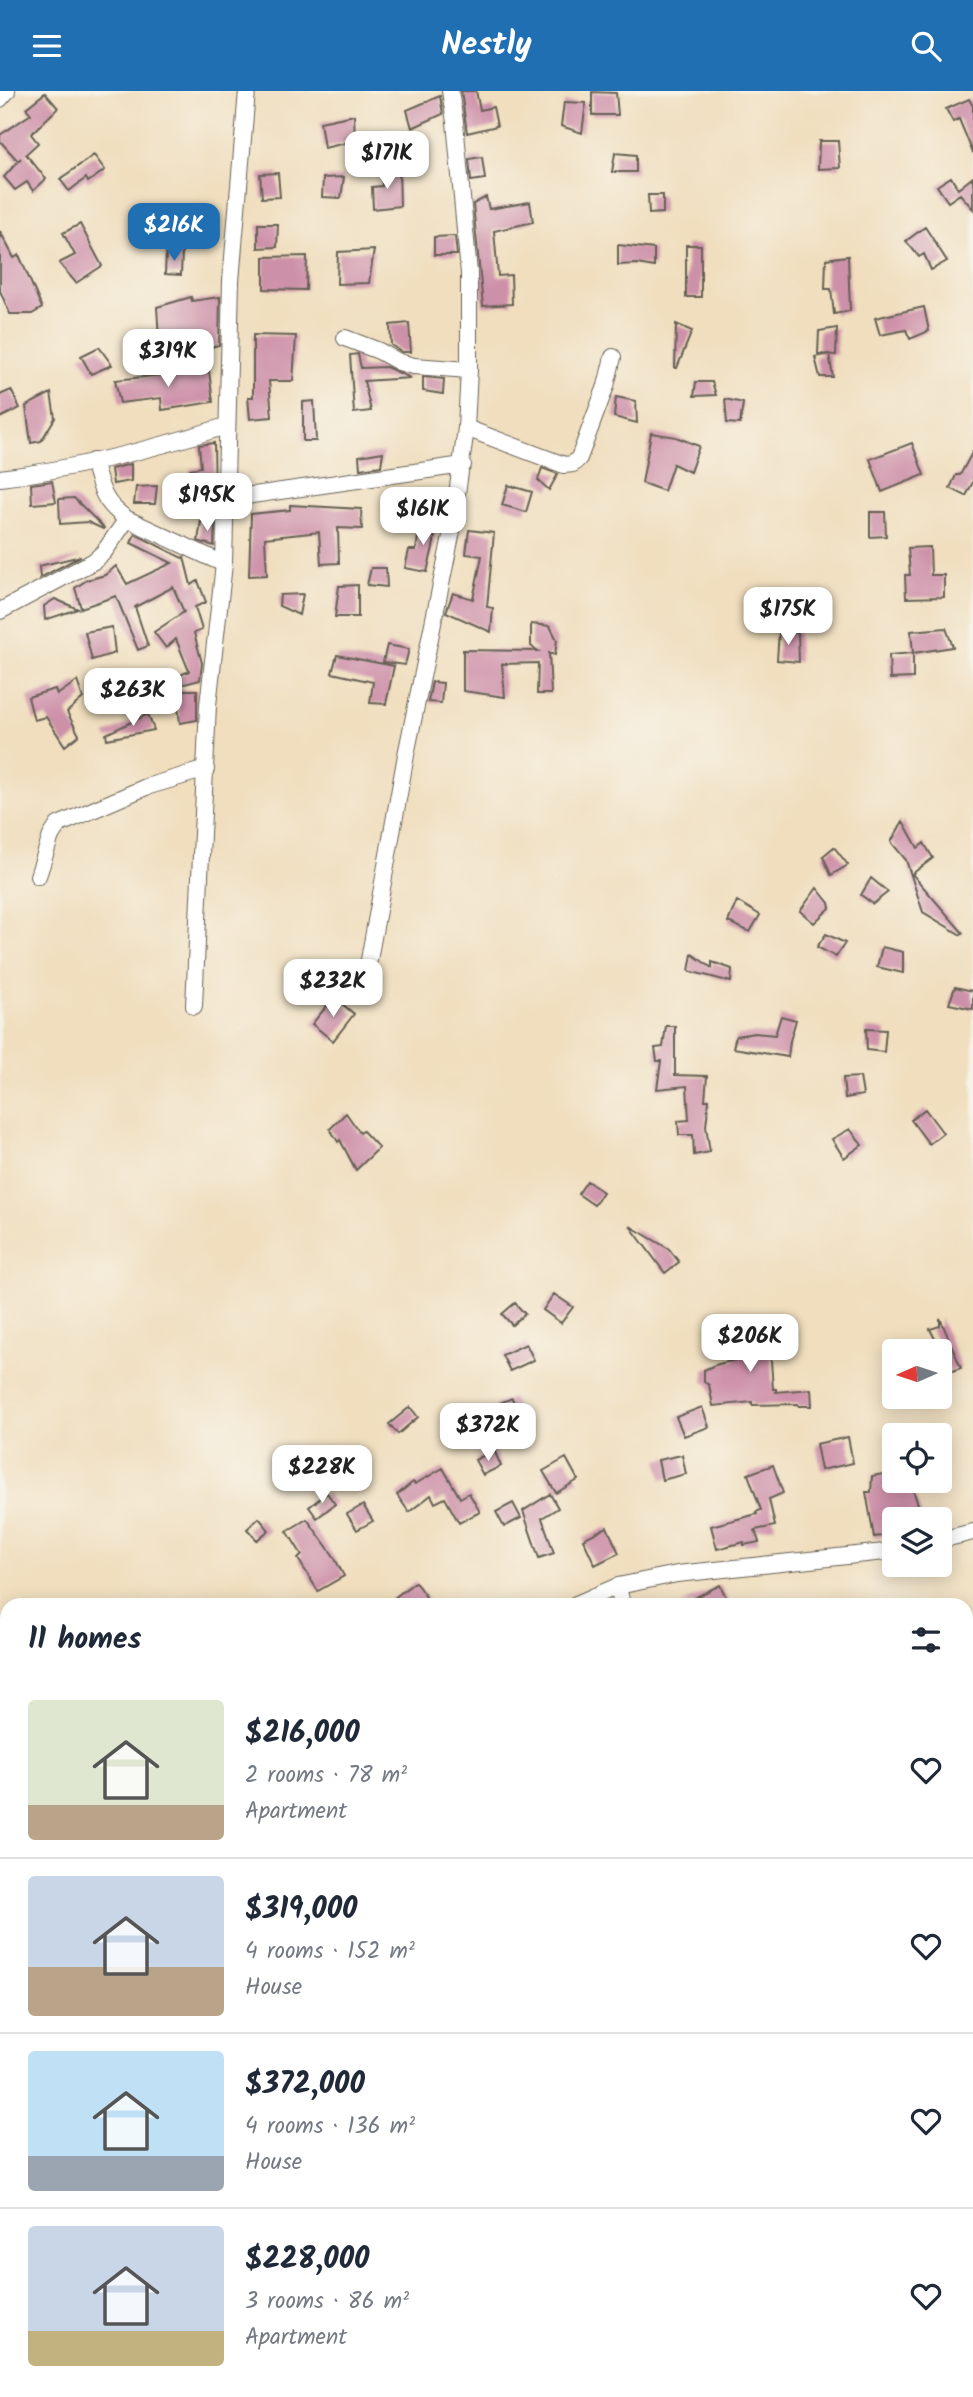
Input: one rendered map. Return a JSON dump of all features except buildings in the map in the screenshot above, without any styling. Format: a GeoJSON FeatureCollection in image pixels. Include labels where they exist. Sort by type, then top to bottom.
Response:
{"type":"FeatureCollection","features":[{"type":"Feature","properties":{"kind":"street"},"geometry":{"type":"LineString","coordinates":[[0,99],[8,91]]}},
{"type":"Feature","properties":{"kind":"street"},"geometry":{"type":"LineString","coordinates":[[194,1006],[208,705],[224,563],[231,281],[247,91]]}},
{"type":"Feature","properties":{"kind":"street"},"geometry":{"type":"LineString","coordinates":[[369,960],[463,465],[469,370],[469,273],[450,91]]}},
{"type":"Feature","properties":{"kind":"street"},"geometry":{"type":"LineString","coordinates":[[345,338],[414,366],[469,370]]}},
{"type":"Feature","properties":{"kind":"street"},"geometry":{"type":"LineString","coordinates":[[466,428],[564,465],[573,464],[579,458],[606,386],[613,356]]}},
{"type":"Feature","properties":{"kind":"street"},"geometry":{"type":"LineString","coordinates":[[0,478],[180,441],[226,426]]}},
{"type":"Feature","properties":{"kind":"street"},"geometry":{"type":"LineString","coordinates":[[93,461],[104,497],[113,509],[127,519],[224,563]]}},
{"type":"Feature","properties":{"kind":"street"},"geometry":{"type":"LineString","coordinates":[[225,499],[463,465]]}},
{"type":"Feature","properties":{"kind":"street"},"geometry":{"type":"LineString","coordinates":[[0,611],[94,561],[104,552],[127,519]]}},
{"type":"Feature","properties":{"kind":"street"},"geometry":{"type":"LineString","coordinates":[[38,876],[51,836],[58,825],[146,787],[206,769]]}},
{"type":"Feature","properties":{"kind":"street"},"geometry":{"type":"LineString","coordinates":[[952,1537],[973,1532]]}},
{"type":"Feature","properties":{"kind":"street"},"geometry":{"type":"LineString","coordinates":[[590,1598],[618,1586],[677,1574],[882,1552]]}},
{"type":"Feature","properties":{"kind":"street"},"geometry":{"type":"LineString","coordinates":[[618,1586],[621,1598]]}}]}
